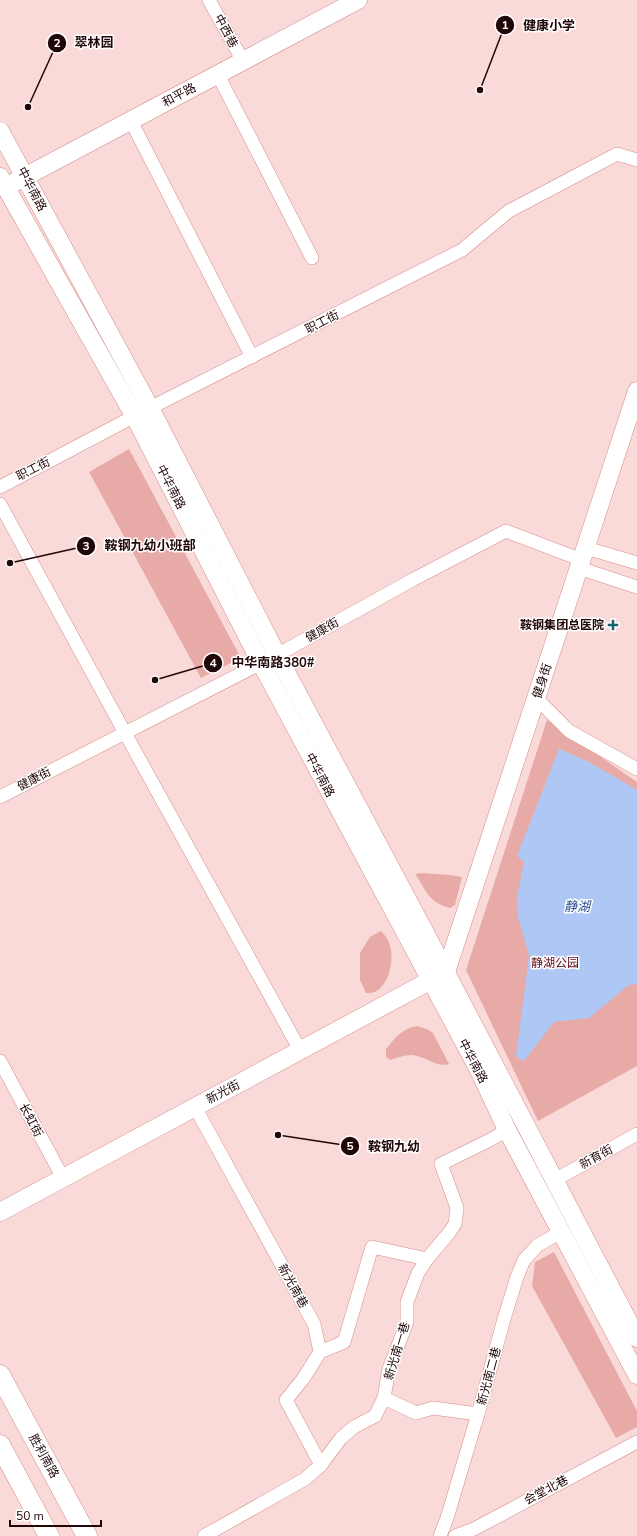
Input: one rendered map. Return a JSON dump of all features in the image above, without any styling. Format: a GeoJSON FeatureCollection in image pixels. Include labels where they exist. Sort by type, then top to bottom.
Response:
{"type":"FeatureCollection","features":[{"type":"Feature","properties":{"kind":"main road","name":"和平路"},"geometry":{"type":"LineString","coordinates":[[2,185],[25,177],[358,0]]}},
{"type":"Feature","properties":{"kind":"main road","name":"中华南路"},"geometry":{"type":"LineString","coordinates":[[0,131],[25,177],[142,412],[261,663],[438,976],[507,1130],[637,1375]]}},
{"type":"Feature","properties":{"kind":"main road","name":"中华南路"},"geometry":{"type":"LineString","coordinates":[[2,185],[142,412],[277,655],[422,927],[438,976]]}},
{"type":"Feature","properties":{"kind":"main road","name":"健身街"},"geometry":{"type":"LineString","coordinates":[[438,976],[536,698],[637,391]]}},
{"type":"Feature","properties":{"kind":"main road","name":"新光街"},"geometry":{"type":"LineString","coordinates":[[0,1212],[438,976]]}},
{"type":"Feature","properties":{"kind":"main road"},"geometry":{"type":"LineString","coordinates":[[438,976],[555,1180],[637,1338]]}},
{"type":"Feature","properties":{"kind":"main road","name":"胜利南路"},"geometry":{"type":"LineString","coordinates":[[0,1376],[87,1536]]}},
{"type":"Feature","properties":{"kind":"main road"},"geometry":{"type":"LineString","coordinates":[[0,1445],[49,1536]]}},
{"type":"Feature","properties":{"kind":"street","name":"中西巷"},"geometry":{"type":"LineString","coordinates":[[210,0],[243,61]]}},
{"type":"Feature","properties":{"kind":"street"},"geometry":{"type":"LineString","coordinates":[[218,75],[312,258]]}},
{"type":"Feature","properties":{"kind":"street"},"geometry":{"type":"LineString","coordinates":[[131,121],[252,357]]}},
{"type":"Feature","properties":{"kind":"street","name":"职工街"},"geometry":{"type":"LineString","coordinates":[[0,487],[142,412],[462,250],[509,211],[617,154],[637,160]]}},
{"type":"Feature","properties":{"kind":"street"},"geometry":{"type":"LineString","coordinates":[[0,504],[300,1050]]}},
{"type":"Feature","properties":{"kind":"street","name":"健康街"},"geometry":{"type":"LineString","coordinates":[[0,797],[277,655],[506,531],[582,559]]}},
{"type":"Feature","properties":{"kind":"street"},"geometry":{"type":"LineString","coordinates":[[582,559],[637,563]]}},
{"type":"Feature","properties":{"kind":"street"},"geometry":{"type":"LineString","coordinates":[[582,559],[637,587]]}},
{"type":"Feature","properties":{"kind":"street"},"geometry":{"type":"LineString","coordinates":[[536,698],[569,731],[637,769]]}},
{"type":"Feature","properties":{"kind":"street","name":"长虹街"},"geometry":{"type":"LineString","coordinates":[[0,1061],[63,1178]]}},
{"type":"Feature","properties":{"kind":"street","name":"新光南巷"},"geometry":{"type":"LineString","coordinates":[[195,1107],[314,1324],[320,1352]]}},
{"type":"Feature","properties":{"kind":"street","name":"新光南一巷"},"geometry":{"type":"LineString","coordinates":[[204,1536],[305,1479],[321,1465],[341,1438],[354,1428],[375,1416],[384,1398],[389,1368],[407,1322],[407,1302],[418,1273],[427,1259],[455,1224],[457,1208],[442,1164],[507,1130]]}},
{"type":"Feature","properties":{"kind":"street","name":"新育街"},"geometry":{"type":"LineString","coordinates":[[555,1180],[637,1134]]}},
{"type":"Feature","properties":{"kind":"street","name":"新光南二巷"},"geometry":{"type":"LineString","coordinates":[[440,1536],[447,1518],[478,1414],[504,1319],[524,1260],[538,1245],[561,1232]]}},
{"type":"Feature","properties":{"kind":"street"},"geometry":{"type":"LineString","coordinates":[[321,1465],[286,1400],[303,1379],[320,1352],[344,1342],[372,1247],[427,1259]]}},
{"type":"Feature","properties":{"kind":"street"},"geometry":{"type":"LineString","coordinates":[[384,1398],[416,1413],[433,1408],[478,1414]]}},
{"type":"Feature","properties":{"kind":"street","name":"会堂北巷"},"geometry":{"type":"LineString","coordinates":[[455,1536],[488,1521],[637,1442]]}},
{"type":"Feature","properties":{"kind":"green space"},"geometry":{"type":"Polygon","coordinates":[[[129,449],[241,658],[201,678],[89,472],[129,449]]]}},
{"type":"Feature","properties":{"kind":"green space","name":"静湖公园"},"geometry":{"type":"Polygon","coordinates":[[[547,720],[637,782],[637,1066],[538,1121],[466,970],[547,720]]]}},
{"type":"Feature","properties":{"kind":"green space"},"geometry":{"type":"Polygon","coordinates":[[[421,873],[462,877],[455,905],[450,908],[437,903],[432,899],[415,874],[421,873]]]}},
{"type":"Feature","properties":{"kind":"green space"},"geometry":{"type":"Polygon","coordinates":[[[381,931],[388,939],[390,947],[391,961],[389,972],[382,987],[374,992],[366,993],[360,980],[360,953],[370,937],[381,931]]]}},
{"type":"Feature","properties":{"kind":"green space"},"geometry":{"type":"Polygon","coordinates":[[[417,1026],[427,1029],[433,1033],[449,1064],[444,1065],[435,1063],[422,1057],[412,1055],[390,1060],[386,1057],[386,1049],[396,1037],[403,1031],[417,1026]]]}},
{"type":"Feature","properties":{"kind":"green space"},"geometry":{"type":"Polygon","coordinates":[[[554,1252],[637,1411],[637,1427],[616,1438],[532,1286],[535,1262],[554,1252]]]}},
{"type":"Feature","properties":{"kind":"water","name":"静湖"},"geometry":{"type":"Polygon","coordinates":[[[559,749],[587,761],[637,790],[637,984],[629,985],[589,1018],[554,1022],[524,1061],[516,1056],[529,956],[518,917],[517,897],[524,862],[517,856],[559,749]]]}},
{"type":"Feature","properties":{"kind":"place","name":"健康小学"},"geometry":{"type":"Point","coordinates":[480,90]}},
{"type":"Feature","properties":{"kind":"place","name":"翠林园"},"geometry":{"type":"Point","coordinates":[28,107]}},
{"type":"Feature","properties":{"kind":"place","name":"鞍钢九幼小班部"},"geometry":{"type":"Point","coordinates":[10,563]}},
{"type":"Feature","properties":{"kind":"place","name":"鞍钢集团总医院"},"geometry":{"type":"Point","coordinates":[613,625]}},
{"type":"Feature","properties":{"kind":"place","name":"中华南路380#"},"geometry":{"type":"Point","coordinates":[155,680]}},
{"type":"Feature","properties":{"kind":"place","name":"鞍钢九幼"},"geometry":{"type":"Point","coordinates":[278,1135]}}]}
